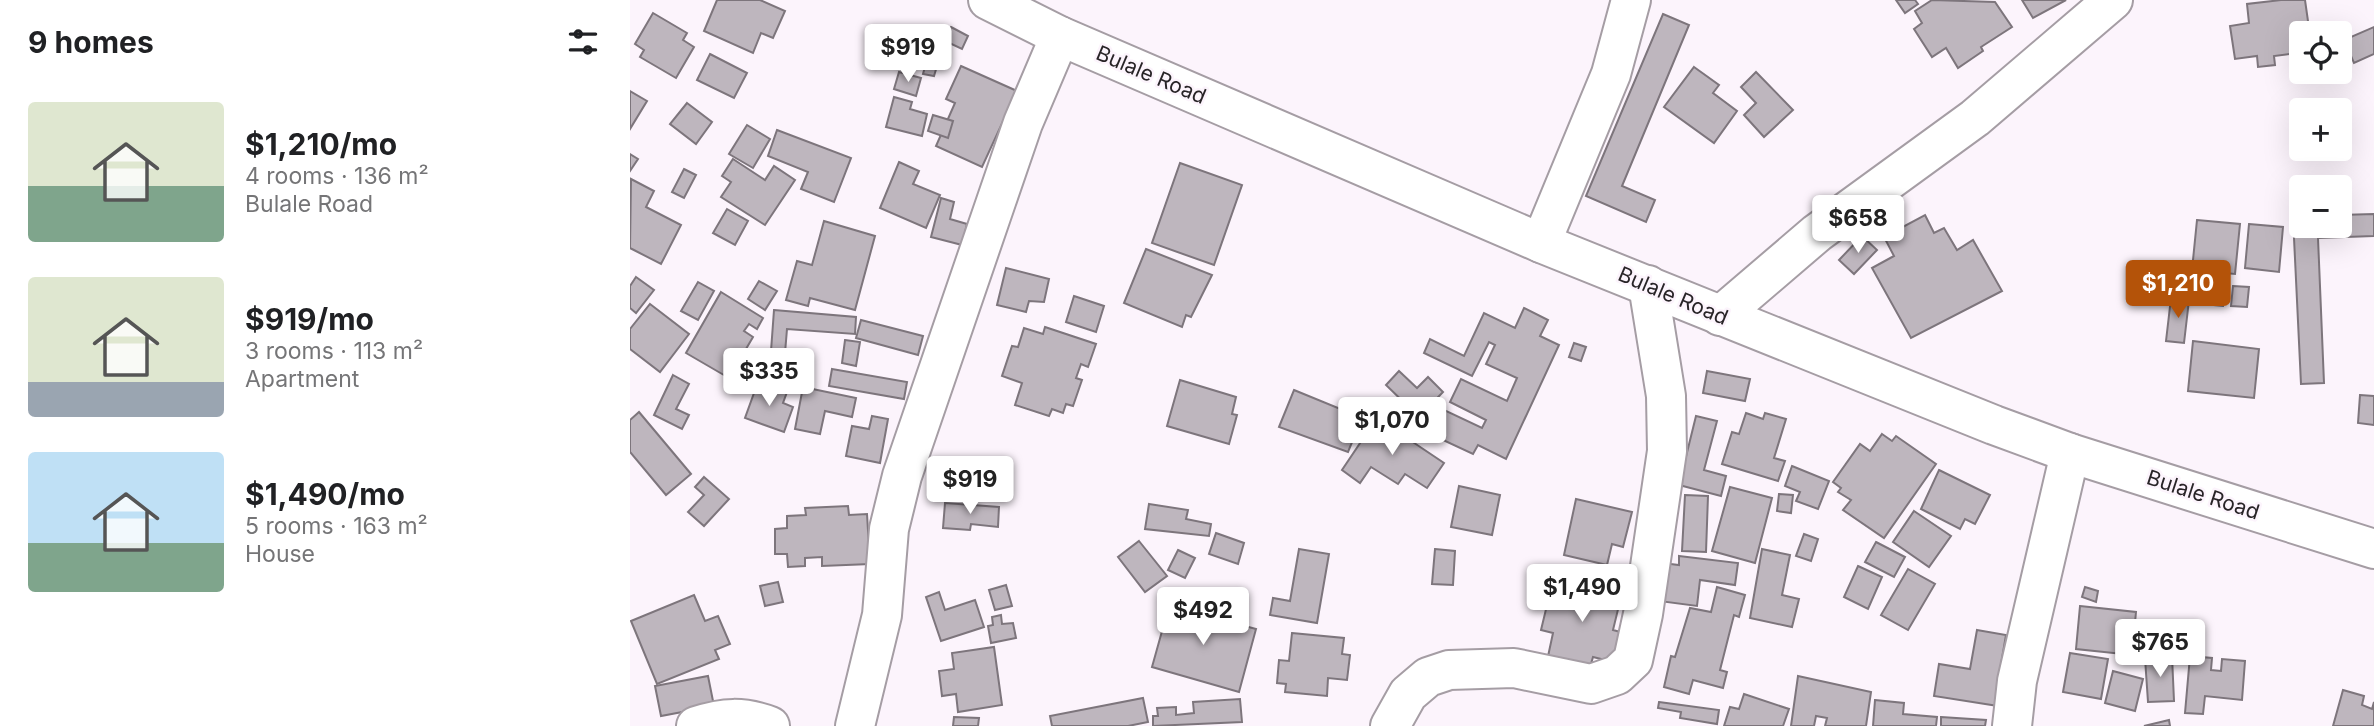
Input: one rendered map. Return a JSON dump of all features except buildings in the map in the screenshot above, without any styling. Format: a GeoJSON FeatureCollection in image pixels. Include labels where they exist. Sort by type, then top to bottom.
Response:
{"type":"FeatureCollection","features":[{"type":"Feature","properties":{"kind":"street","name":"Bulale Road"},"geometry":{"type":"LineString","coordinates":[[988,0],[1060,36],[1541,243],[1720,316],[2070,453],[2374,549]]}},
{"type":"Feature","properties":{"kind":"street"},"geometry":{"type":"LineString","coordinates":[[1541,243],[1611,74],[1631,0]]}},
{"type":"Feature","properties":{"kind":"street"},"geometry":{"type":"LineString","coordinates":[[1720,316],[1817,233],[1975,118],[2113,0]]}},
{"type":"Feature","properties":{"kind":"street"},"geometry":{"type":"LineString","coordinates":[[855,726],[882,615],[889,529],[902,477],[1023,123],[1060,36]]}},
{"type":"Feature","properties":{"kind":"street"},"geometry":{"type":"LineString","coordinates":[[1390,726],[1408,694],[1428,677],[1449,670],[1514,668],[1591,684],[1617,675],[1633,660],[1643,614],[1667,451],[1666,396],[1648,285]]}},
{"type":"Feature","properties":{"kind":"street"},"geometry":{"type":"LineString","coordinates":[[2012,726],[2017,681],[2070,453]]}},
{"type":"Feature","properties":{"kind":"street"},"geometry":{"type":"LineString","coordinates":[[696,726],[717,719],[745,717],[770,726]]}}]}
